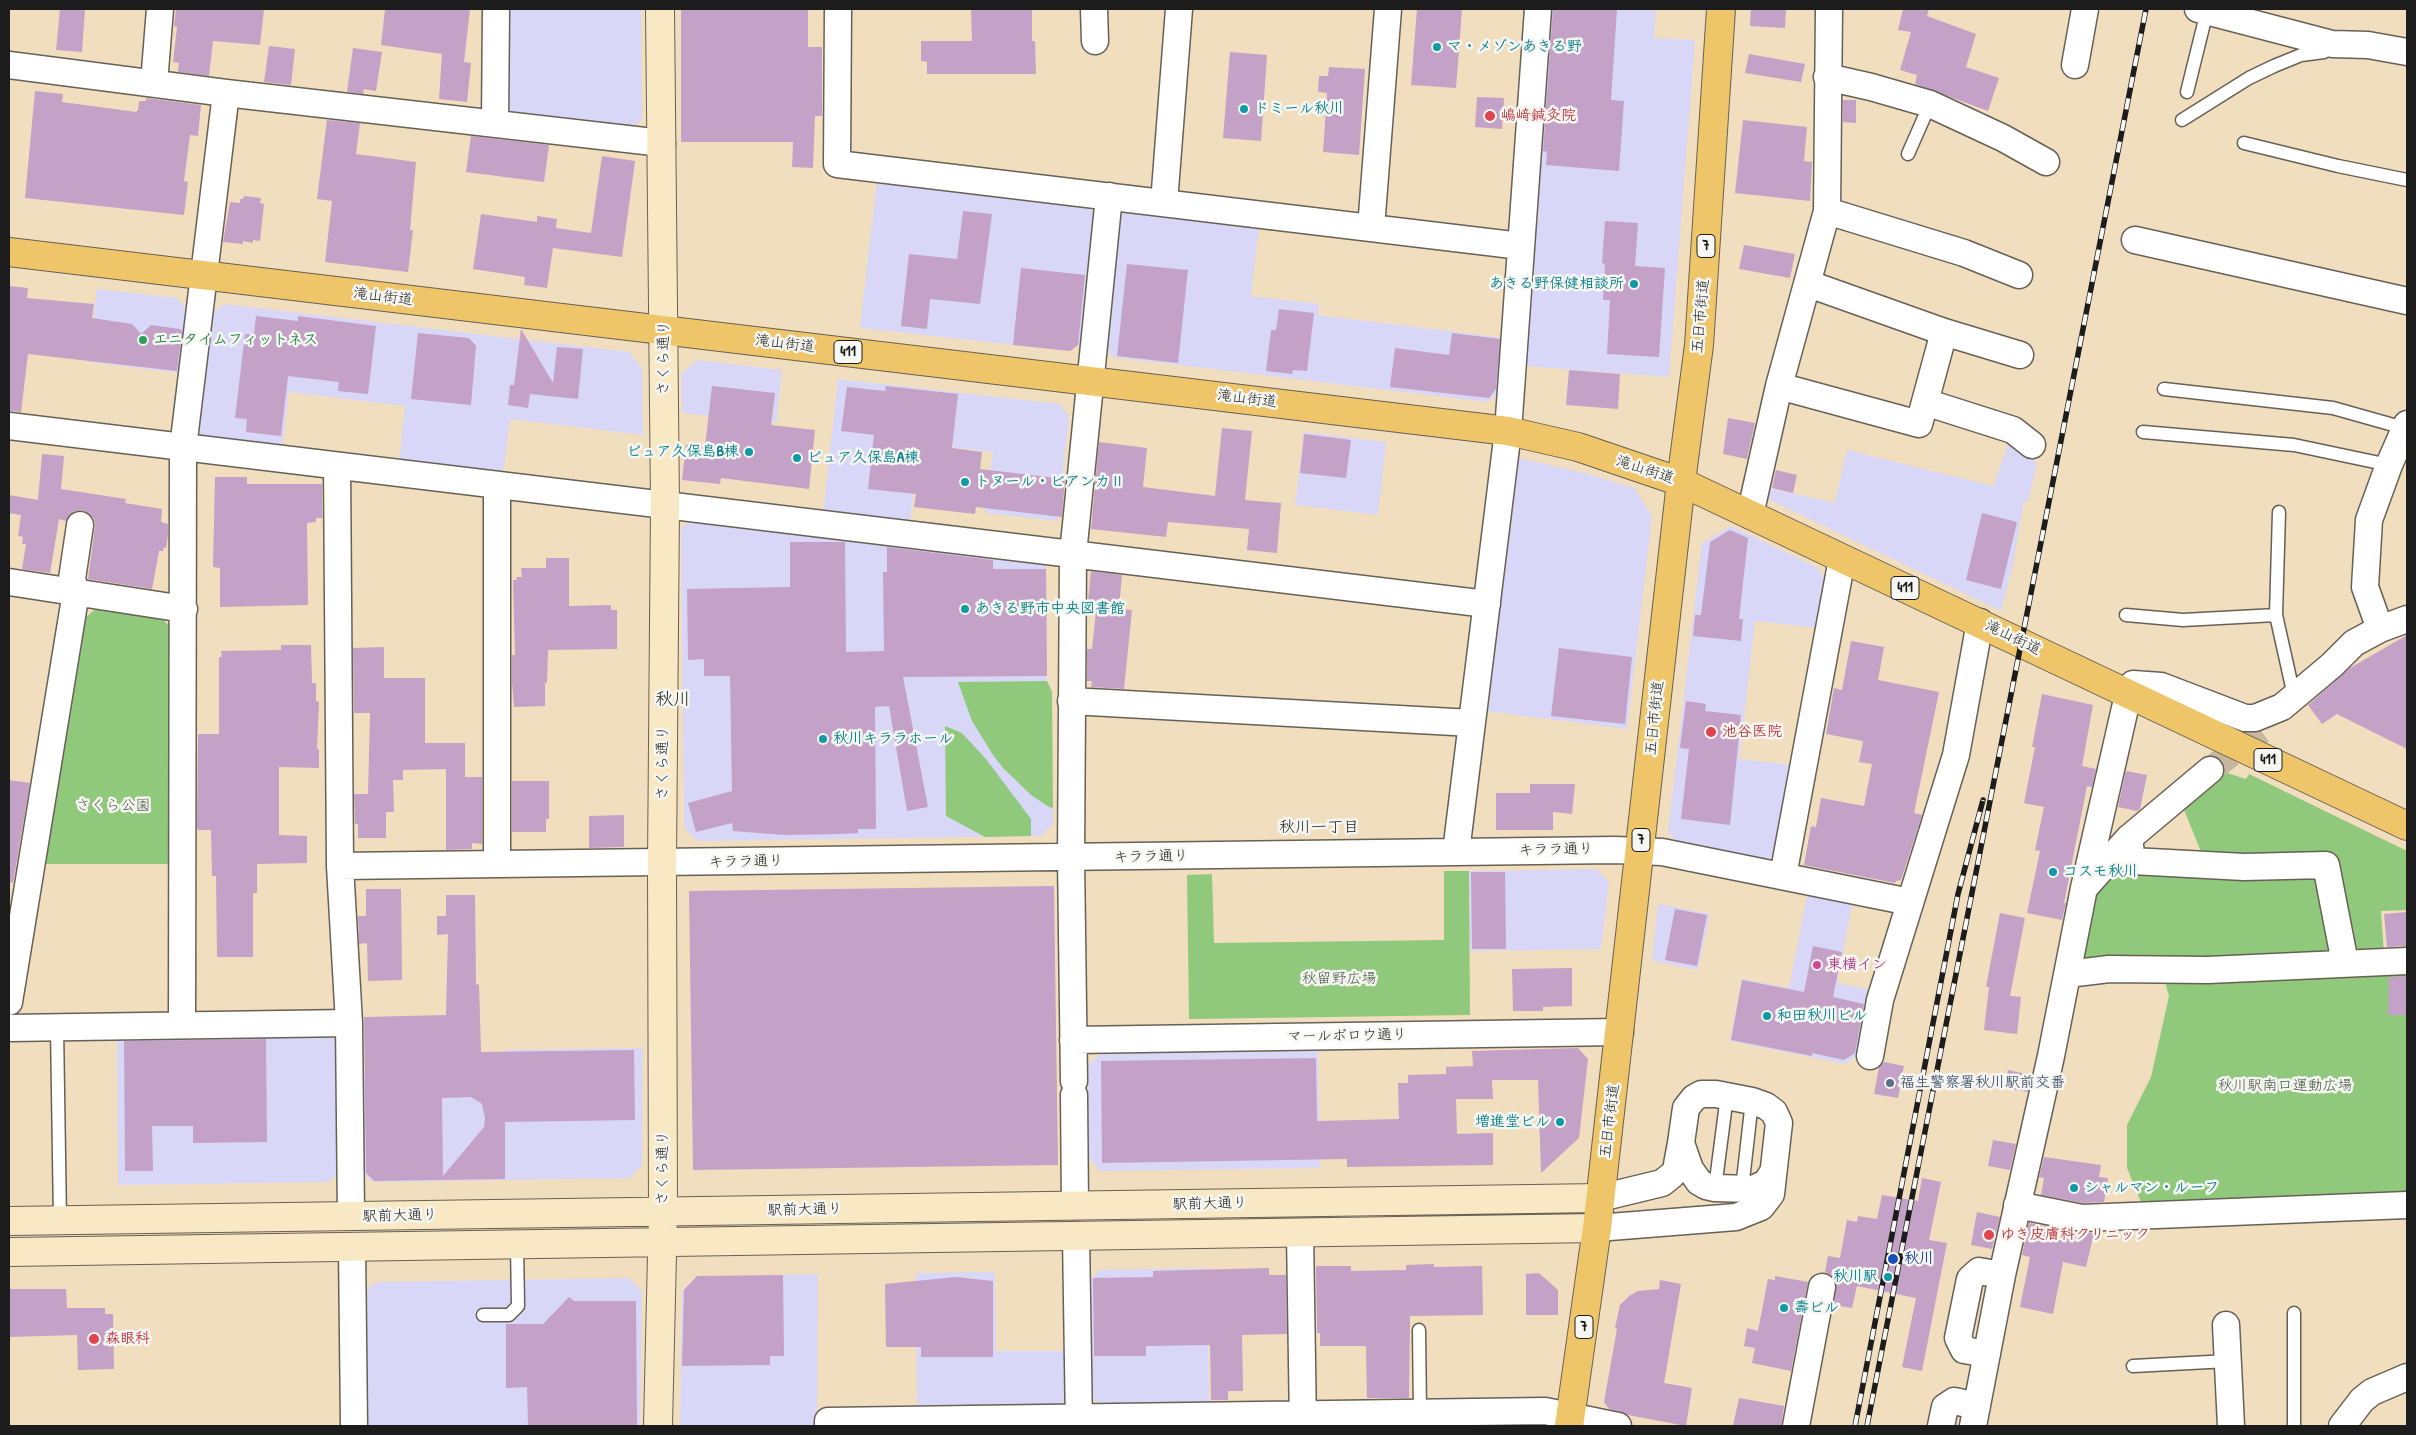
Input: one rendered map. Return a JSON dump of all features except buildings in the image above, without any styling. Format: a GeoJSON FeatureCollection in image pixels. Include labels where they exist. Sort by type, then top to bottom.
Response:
{"type":"FeatureCollection","features":[{"type":"Feature","properties":{"kind":"main road","name":"五日市街道"},"geometry":{"type":"LineString","coordinates":[[1570,1421],[1597,1228],[1681,482],[1699,344],[1721,9]]}},
{"type":"Feature","properties":{"kind":"main road","name":"滝山街道"},"geometry":{"type":"LineString","coordinates":[[9,252],[1508,430],[1578,447],[1681,482],[1980,622],[2407,826]]}},
{"type":"Feature","properties":{"kind":"street"},"geometry":{"type":"LineString","coordinates":[[154,83],[160,9]]}},
{"type":"Feature","properties":{"kind":"street"},"geometry":{"type":"LineString","coordinates":[[495,124],[496,9]]}},
{"type":"Feature","properties":{"kind":"street","name":"さくら通り"},"geometry":{"type":"LineString","coordinates":[[658,1426],[663,1212],[662,863],[665,505],[660,9]]}},
{"type":"Feature","properties":{"kind":"street"},"geometry":{"type":"LineString","coordinates":[[838,9],[837,164],[1522,246]]}},
{"type":"Feature","properties":{"kind":"street"},"geometry":{"type":"LineString","coordinates":[[1094,9],[1095,41]]}},
{"type":"Feature","properties":{"kind":"street"},"geometry":{"type":"LineString","coordinates":[[1164,203],[1179,9]]}},
{"type":"Feature","properties":{"kind":"street"},"geometry":{"type":"LineString","coordinates":[[1371,228],[1388,9]]}},
{"type":"Feature","properties":{"kind":"street"},"geometry":{"type":"LineString","coordinates":[[1456,852],[1508,430],[1538,9]]}},
{"type":"Feature","properties":{"kind":"street"},"geometry":{"type":"LineString","coordinates":[[1750,515],[1779,386],[1809,284],[1827,211],[1829,9]]}},
{"type":"Feature","properties":{"kind":"street"},"geometry":{"type":"LineString","coordinates":[[2075,65],[2085,9]]}},
{"type":"Feature","properties":{"kind":"street"},"geometry":{"type":"LineString","coordinates":[[2202,10],[2269,18],[2332,44],[2368,45],[2407,52]]}},
{"type":"Feature","properties":{"kind":"street"},"geometry":{"type":"LineString","coordinates":[[9,65],[226,93],[662,142]]}},
{"type":"Feature","properties":{"kind":"street"},"geometry":{"type":"LineString","coordinates":[[1827,77],[1930,104],[2003,138],[2046,162]]}},
{"type":"Feature","properties":{"kind":"street"},"geometry":{"type":"LineString","coordinates":[[182,1025],[183,448],[226,93]]}},
{"type":"Feature","properties":{"kind":"street"},"geometry":{"type":"LineString","coordinates":[[1075,1206],[1071,858],[1073,554],[1109,196]]}},
{"type":"Feature","properties":{"kind":"street"},"geometry":{"type":"LineString","coordinates":[[1827,211],[1964,252],[2018,275]]}},
{"type":"Feature","properties":{"kind":"street"},"geometry":{"type":"LineString","coordinates":[[2135,240],[2407,301]]}},
{"type":"Feature","properties":{"kind":"street"},"geometry":{"type":"LineString","coordinates":[[1809,284],[1944,332],[2020,355]]}},
{"type":"Feature","properties":{"kind":"street"},"geometry":{"type":"LineString","coordinates":[[1779,386],[1919,424],[1944,332]]}},
{"type":"Feature","properties":{"kind":"street"},"geometry":{"type":"LineString","coordinates":[[1925,402],[2013,430],[2032,445]]}},
{"type":"Feature","properties":{"kind":"street"},"geometry":{"type":"LineString","coordinates":[[9,426],[1487,604]]}},
{"type":"Feature","properties":{"kind":"street"},"geometry":{"type":"LineString","coordinates":[[2380,629],[2365,587],[2369,520],[2389,465],[2406,426]]}},
{"type":"Feature","properties":{"kind":"street"},"geometry":{"type":"LineString","coordinates":[[337,466],[340,866],[349,1023],[351,1216]]}},
{"type":"Feature","properties":{"kind":"street"},"geometry":{"type":"LineString","coordinates":[[497,486],[497,864]]}},
{"type":"Feature","properties":{"kind":"street"},"geometry":{"type":"LineString","coordinates":[[9,1002],[76,592],[72,579],[80,525]]}},
{"type":"Feature","properties":{"kind":"street"},"geometry":{"type":"LineString","coordinates":[[1783,876],[1842,559]]}},
{"type":"Feature","properties":{"kind":"street"},"geometry":{"type":"LineString","coordinates":[[9,582],[184,609]]}},
{"type":"Feature","properties":{"kind":"street"},"geometry":{"type":"LineString","coordinates":[[1941,1426],[1944,1407],[1954,1401],[1975,1416],[2002,1275],[2068,974],[2084,888],[2128,694],[2133,684],[2161,686],[2245,718],[2255,718],[2265,722],[2332,665],[2354,643],[2380,629],[2407,619]]}},
{"type":"Feature","properties":{"kind":"street"},"geometry":{"type":"LineString","coordinates":[[1870,1056],[1880,1000],[1956,756],[1980,622]]}},
{"type":"Feature","properties":{"kind":"street"},"geometry":{"type":"LineString","coordinates":[[1071,701],[1472,723]]}},
{"type":"Feature","properties":{"kind":"street"},"geometry":{"type":"LineString","coordinates":[[2084,888],[2129,838],[2210,770]]}},
{"type":"Feature","properties":{"kind":"street"},"geometry":{"type":"LineString","coordinates":[[2129,838],[2132,861],[2244,866],[2326,865],[2345,963]]}},
{"type":"Feature","properties":{"kind":"street","name":"キララ通り"},"geometry":{"type":"LineString","coordinates":[[340,866],[1640,850],[1662,852],[1910,902]]}},
{"type":"Feature","properties":{"kind":"street"},"geometry":{"type":"LineString","coordinates":[[2068,974],[2109,969],[2208,970],[2407,961]]}},
{"type":"Feature","properties":{"kind":"street"},"geometry":{"type":"LineString","coordinates":[[9,1028],[349,1023]]}},
{"type":"Feature","properties":{"kind":"street","name":"マールボロウ通り"},"geometry":{"type":"LineString","coordinates":[[1073,1040],[1620,1032]]}},
{"type":"Feature","properties":{"kind":"street"},"geometry":{"type":"LineString","coordinates":[[1597,1228],[1636,1227],[1744,1215],[1761,1207],[1767,1202],[1771,1194],[1778,1123],[1774,1112],[1766,1106],[1740,1098],[1702,1094],[1694,1098],[1686,1108],[1682,1143],[1676,1170],[1668,1179],[1657,1184],[1600,1198]]}},
{"type":"Feature","properties":{"kind":"street"},"geometry":{"type":"LineString","coordinates":[[1682,1143],[1685,1156],[1699,1182],[1715,1188],[1753,1189],[1766,1183],[1773,1172]]}},
{"type":"Feature","properties":{"kind":"street","name":"駅前大通り"},"geometry":{"type":"LineString","coordinates":[[9,1222],[1600,1198]]}},
{"type":"Feature","properties":{"kind":"street"},"geometry":{"type":"LineString","coordinates":[[2017,1205],[2082,1218],[2407,1205]]}},
{"type":"Feature","properties":{"kind":"street","name":"駅前大通り"},"geometry":{"type":"LineString","coordinates":[[9,1252],[1597,1228]]}},
{"type":"Feature","properties":{"kind":"street"},"geometry":{"type":"LineString","coordinates":[[1300,1233],[1303,1420]]}},
{"type":"Feature","properties":{"kind":"street"},"geometry":{"type":"LineString","coordinates":[[1076,1236],[1079,1422]]}},
{"type":"Feature","properties":{"kind":"street"},"geometry":{"type":"LineString","coordinates":[[352,1247],[354,1426]]}},
{"type":"Feature","properties":{"kind":"street"},"geometry":{"type":"LineString","coordinates":[[1796,1426],[1822,1287]]}},
{"type":"Feature","properties":{"kind":"street"},"geometry":{"type":"LineString","coordinates":[[2226,1325],[2231,1426]]}},
{"type":"Feature","properties":{"kind":"street"},"geometry":{"type":"LineString","coordinates":[[2342,1426],[2362,1400],[2372,1392],[2407,1377]]}},
{"type":"Feature","properties":{"kind":"street"},"geometry":{"type":"LineString","coordinates":[[828,1426],[828,1421],[1079,1422],[1188,1416],[1303,1420],[1545,1411],[1570,1421],[1618,1426]]}},
{"type":"Feature","properties":{"kind":"lane"},"geometry":{"type":"LineString","coordinates":[[2187,92],[2202,10]]}},
{"type":"Feature","properties":{"kind":"lane"},"geometry":{"type":"LineString","coordinates":[[2182,120],[2257,74],[2301,55],[2324,52],[2332,44]]}},
{"type":"Feature","properties":{"kind":"lane"},"geometry":{"type":"LineString","coordinates":[[1908,154],[1930,104]]}},
{"type":"Feature","properties":{"kind":"lane"},"geometry":{"type":"LineString","coordinates":[[2244,143],[2338,166],[2407,180]]}},
{"type":"Feature","properties":{"kind":"lane"},"geometry":{"type":"LineString","coordinates":[[2164,389],[2333,408],[2406,426]]}},
{"type":"Feature","properties":{"kind":"lane"},"geometry":{"type":"LineString","coordinates":[[2143,432],[2294,445],[2389,465]]}},
{"type":"Feature","properties":{"kind":"lane"},"geometry":{"type":"LineString","coordinates":[[2279,512],[2276,615],[2294,696]]}},
{"type":"Feature","properties":{"kind":"lane"},"geometry":{"type":"LineString","coordinates":[[2126,615],[2183,620],[2276,615]]}},
{"type":"Feature","properties":{"kind":"lane"},"geometry":{"type":"LineString","coordinates":[[57,1027],[60,1221]]}},
{"type":"Feature","properties":{"kind":"lane"},"geometry":{"type":"LineString","coordinates":[[1715,1188],[1740,1098]]}},
{"type":"Feature","properties":{"kind":"lane"},"geometry":{"type":"LineString","coordinates":[[1740,1098],[1742,1189]]}},
{"type":"Feature","properties":{"kind":"lane"},"geometry":{"type":"LineString","coordinates":[[483,1315],[509,1315],[518,1306],[517,1244]]}},
{"type":"Feature","properties":{"kind":"lane"},"geometry":{"type":"LineString","coordinates":[[2294,1314],[2294,1426]]}},
{"type":"Feature","properties":{"kind":"lane"},"geometry":{"type":"LineString","coordinates":[[1412,1417],[1419,1330]]}},
{"type":"Feature","properties":{"kind":"lane"},"geometry":{"type":"LineString","coordinates":[[2133,1366],[2228,1361]]}},
{"type":"Feature","properties":{"kind":"shaded area"},"geometry":{"type":"Polygon","coordinates":[[[504,9],[641,9],[642,119],[630,130],[516,116],[504,104],[504,9]]]}},
{"type":"Feature","properties":{"kind":"shaded area"},"geometry":{"type":"Polygon","coordinates":[[[1549,9],[1656,9],[1654,38],[1695,40],[1669,377],[1523,366],[1549,9]]]}},
{"type":"Feature","properties":{"kind":"shaded area"},"geometry":{"type":"Polygon","coordinates":[[[877,179],[1087,204],[1097,217],[1082,342],[1070,351],[860,328],[877,179]]]}},
{"type":"Feature","properties":{"kind":"shaded area"},"geometry":{"type":"Polygon","coordinates":[[[1129,209],[1259,225],[1251,296],[1319,304],[1318,315],[1505,338],[1500,391],[1488,402],[1112,357],[1102,341],[1116,220],[1129,209]]]}},
{"type":"Feature","properties":{"kind":"shaded area"},"geometry":{"type":"Polygon","coordinates":[[[97,289],[177,298],[189,311],[181,373],[89,362],[97,289]]]}},
{"type":"Feature","properties":{"kind":"shaded area"},"geometry":{"type":"Polygon","coordinates":[[[224,304],[629,352],[642,368],[643,435],[510,419],[503,476],[399,463],[405,406],[289,392],[282,449],[205,439],[194,426],[208,316],[224,304]]]}},
{"type":"Feature","properties":{"kind":"shaded area"},"geometry":{"type":"Polygon","coordinates":[[[697,360],[782,370],[776,423],[682,413],[681,374],[697,360]]]}},
{"type":"Feature","properties":{"kind":"shaded area"},"geometry":{"type":"Polygon","coordinates":[[[838,379],[1060,404],[1069,416],[1058,521],[985,513],[993,452],[919,443],[910,523],[823,513],[838,379]]]}},
{"type":"Feature","properties":{"kind":"shaded area"},"geometry":{"type":"Polygon","coordinates":[[[1304,432],[1386,442],[1378,515],[1295,505],[1304,432]]]}},
{"type":"Feature","properties":{"kind":"shaded area"},"geometry":{"type":"Polygon","coordinates":[[[2011,437],[2032,456],[2037,464],[2028,502],[2024,501],[2013,565],[2001,611],[1766,498],[1764,487],[1835,503],[1847,450],[1993,486],[2011,437]]]}},
{"type":"Feature","properties":{"kind":"shaded area"},"geometry":{"type":"Polygon","coordinates":[[[1515,457],[1592,475],[1634,488],[1652,516],[1627,729],[1485,711],[1515,457]]]}},
{"type":"Feature","properties":{"kind":"shaded area"},"geometry":{"type":"Polygon","coordinates":[[[694,518],[1046,564],[1047,681],[1052,692],[1053,824],[1041,836],[697,841],[684,827],[681,528],[694,518]]]}},
{"type":"Feature","properties":{"kind":"shaded area"},"geometry":{"type":"Polygon","coordinates":[[[1731,526],[1818,568],[1826,582],[1817,628],[1755,621],[1739,759],[1792,765],[1777,852],[1765,862],[1677,844],[1668,832],[1702,543],[1731,526]]]}},
{"type":"Feature","properties":{"kind":"shaded area"},"geometry":{"type":"Polygon","coordinates":[[[1596,869],[1609,882],[1601,949],[1470,951],[1469,871],[1596,869]]]}},
{"type":"Feature","properties":{"kind":"shaded area"},"geometry":{"type":"Polygon","coordinates":[[[1808,891],[1853,900],[1837,983],[1871,990],[1859,1054],[1846,1064],[1730,1041],[1742,979],[1789,988],[1808,891]]]}},
{"type":"Feature","properties":{"kind":"shaded area"},"geometry":{"type":"Polygon","coordinates":[[[1658,904],[1710,914],[1698,970],[1652,961],[1658,904]]]}},
{"type":"Feature","properties":{"kind":"shaded area"},"geometry":{"type":"Polygon","coordinates":[[[327,1032],[339,1044],[341,1170],[329,1182],[118,1185],[117,1036],[327,1032]]]}},
{"type":"Feature","properties":{"kind":"shaded area"},"geometry":{"type":"Polygon","coordinates":[[[643,1048],[642,1165],[630,1178],[373,1182],[362,1172],[360,1074],[507,1072],[507,1050],[643,1048]]]}},
{"type":"Feature","properties":{"kind":"shaded area"},"geometry":{"type":"Polygon","coordinates":[[[1318,1051],[1320,1168],[1101,1171],[1089,1159],[1088,1065],[1100,1054],[1318,1051]]]}},
{"type":"Feature","properties":{"kind":"shaded area"},"geometry":{"type":"Polygon","coordinates":[[[1207,1268],[1209,1406],[1102,1407],[1089,1395],[1088,1282],[1099,1270],[1207,1268]]]}},
{"type":"Feature","properties":{"kind":"shaded area"},"geometry":{"type":"Polygon","coordinates":[[[995,1272],[996,1351],[1069,1351],[1069,1396],[1058,1407],[917,1408],[916,1273],[995,1272]]]}},
{"type":"Feature","properties":{"kind":"shaded area"},"geometry":{"type":"Polygon","coordinates":[[[818,1274],[817,1426],[680,1426],[682,1291],[697,1277],[818,1274]]]}},
{"type":"Feature","properties":{"kind":"shaded area"},"geometry":{"type":"Polygon","coordinates":[[[629,1278],[642,1291],[640,1426],[365,1426],[363,1293],[377,1282],[629,1278]]]}},
{"type":"Feature","properties":{"kind":"green space","name":"さくら公園"},"geometry":{"type":"Polygon","coordinates":[[[98,607],[162,618],[172,630],[171,864],[45,864],[86,617],[98,607]]]}},
{"type":"Feature","properties":{"kind":"green space"},"geometry":{"type":"Polygon","coordinates":[[[1047,681],[1052,692],[1053,808],[1031,795],[1003,768],[993,755],[972,721],[958,682],[1047,681]]]}},
{"type":"Feature","properties":{"kind":"green space"},"geometry":{"type":"Polygon","coordinates":[[[945,726],[962,733],[986,759],[1031,819],[1031,836],[985,837],[946,816],[945,726]]]}},
{"type":"Feature","properties":{"kind":"green space"},"geometry":{"type":"Polygon","coordinates":[[[2221,771],[2246,779],[2249,774],[2407,851],[2407,910],[2381,911],[2384,954],[2355,955],[2349,949],[2331,852],[2283,859],[2204,859],[2180,800],[2221,771]]]}},
{"type":"Feature","properties":{"kind":"green space"},"geometry":{"type":"Polygon","coordinates":[[[2111,867],[2231,872],[2315,869],[2331,957],[2078,967],[2092,894],[2111,867]]]}},
{"type":"Feature","properties":{"kind":"green space","name":"秋留野広場"},"geometry":{"type":"Polygon","coordinates":[[[1444,871],[1469,871],[1470,1015],[1189,1019],[1187,875],[1212,874],[1214,943],[1444,940],[1444,871]]]}},
{"type":"Feature","properties":{"kind":"green space","name":"秋川駅南口運動広場"},"geometry":{"type":"Polygon","coordinates":[[[2407,967],[2407,1197],[2141,1202],[2127,1168],[2127,1125],[2151,1077],[2169,996],[2163,975],[2407,967]]]}},
{"type":"Feature","properties":{"kind":"tunnel"},"geometry":{"type":"LineString","coordinates":[[2210,770],[2261,731]]}},
{"type":"Feature","properties":{"kind":"railway"},"geometry":{"type":"LineString","coordinates":[[1867,1426],[2146,9]]}},
{"type":"Feature","properties":{"kind":"railway"},"geometry":{"type":"LineString","coordinates":[[1855,1426],[1958,894],[1983,800]]}},
{"type":"Feature","properties":{"kind":"place","name":"マ・メゾンあきる野"},"geometry":{"type":"Point","coordinates":[1437,47]}},
{"type":"Feature","properties":{"kind":"place","name":"ドミール秋川"},"geometry":{"type":"Point","coordinates":[1244,109]}},
{"type":"Feature","properties":{"kind":"place","name":"嶋﨑鍼灸院"},"geometry":{"type":"Point","coordinates":[1490,116]}},
{"type":"Feature","properties":{"kind":"place","name":"あきる野保健相談所"},"geometry":{"type":"Point","coordinates":[1634,284]}},
{"type":"Feature","properties":{"kind":"place","name":"エニタイムフィットネス"},"geometry":{"type":"Point","coordinates":[143,340]}},
{"type":"Feature","properties":{"kind":"place","name":"ピュア久保島B棟"},"geometry":{"type":"Point","coordinates":[749,452]}},
{"type":"Feature","properties":{"kind":"place","name":"ピュア久保島A棟"},"geometry":{"type":"Point","coordinates":[797,458]}},
{"type":"Feature","properties":{"kind":"place","name":"トヌール・ビアンカⅡ"},"geometry":{"type":"Point","coordinates":[965,482]}},
{"type":"Feature","properties":{"kind":"place","name":"あきる野市中央図書館"},"geometry":{"type":"Point","coordinates":[965,609]}},
{"type":"Feature","properties":{"kind":"place","name":"池谷医院"},"geometry":{"type":"Point","coordinates":[1711,732]}},
{"type":"Feature","properties":{"kind":"place","name":"秋川キララホール"},"geometry":{"type":"Point","coordinates":[823,739]}},
{"type":"Feature","properties":{"kind":"place","name":"コスモ秋川"},"geometry":{"type":"Point","coordinates":[2053,872]}},
{"type":"Feature","properties":{"kind":"place","name":"東横イン"},"geometry":{"type":"Point","coordinates":[1817,965]}},
{"type":"Feature","properties":{"kind":"place","name":"和田秋川ビル"},"geometry":{"type":"Point","coordinates":[1767,1016]}},
{"type":"Feature","properties":{"kind":"place","name":"福生警察署秋川駅前交番"},"geometry":{"type":"Point","coordinates":[1890,1083]}},
{"type":"Feature","properties":{"kind":"place","name":"増進堂ビル"},"geometry":{"type":"Point","coordinates":[1560,1122]}},
{"type":"Feature","properties":{"kind":"place","name":"シャルマン・ルーフ"},"geometry":{"type":"Point","coordinates":[2074,1188]}},
{"type":"Feature","properties":{"kind":"place","name":"ゆき皮膚科クリニック"},"geometry":{"type":"Point","coordinates":[1989,1235]}},
{"type":"Feature","properties":{"kind":"place","name":"秋川"},"geometry":{"type":"Point","coordinates":[1893,1259]}},
{"type":"Feature","properties":{"kind":"place","name":"秋川駅"},"geometry":{"type":"Point","coordinates":[1888,1277]}},
{"type":"Feature","properties":{"kind":"place","name":"壽ビル"},"geometry":{"type":"Point","coordinates":[1784,1308]}},
{"type":"Feature","properties":{"kind":"place","name":"森眼科"},"geometry":{"type":"Point","coordinates":[94,1339]}},
{"type":"Feature","properties":{"kind":"district","name":"秋川"},"geometry":{"type":"Point","coordinates":[673,700]}},
{"type":"Feature","properties":{"kind":"district","name":"秋川一丁目"},"geometry":{"type":"Point","coordinates":[1319,828]}}]}
